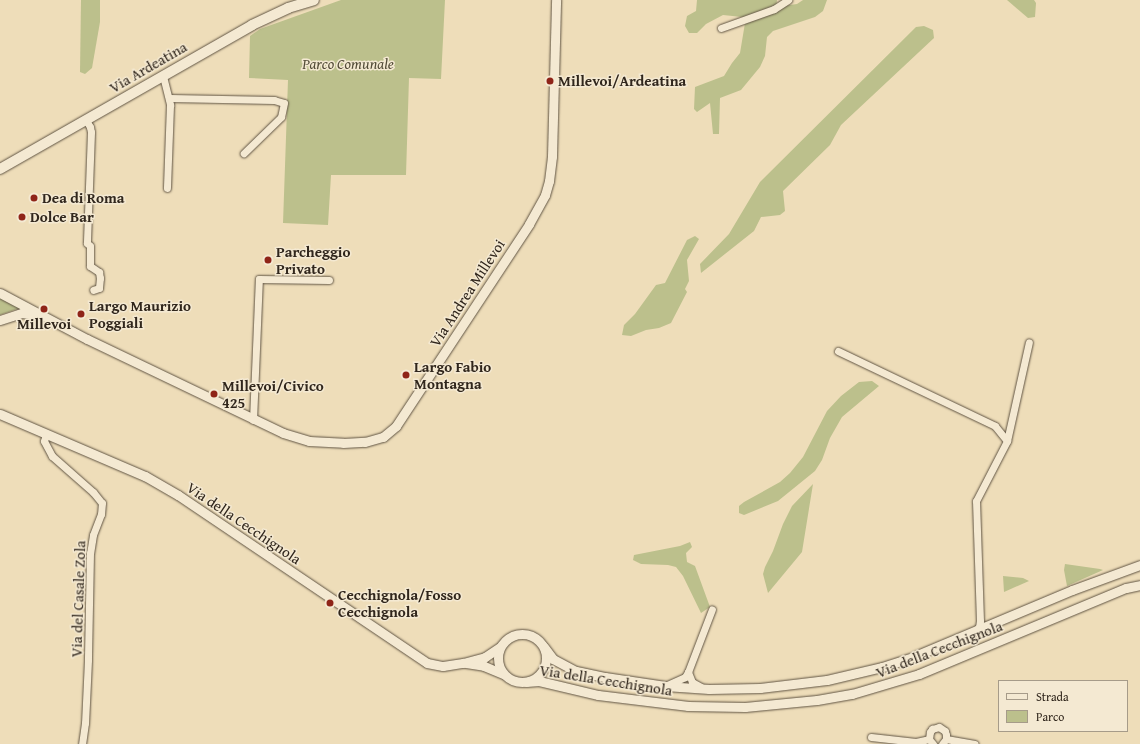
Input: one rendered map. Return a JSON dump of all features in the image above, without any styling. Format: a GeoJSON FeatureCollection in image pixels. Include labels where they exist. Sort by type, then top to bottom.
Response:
{"type":"FeatureCollection","features":[{"type":"Feature","properties":{"kind":"main road","name":"Via Ardeatina"},"geometry":{"type":"LineString","coordinates":[[0,169],[261,20],[288,8],[314,0]]}},
{"type":"Feature","properties":{"kind":"street","name":"Via Andrea Millevoi"},"geometry":{"type":"LineString","coordinates":[[0,293],[43,317],[253,420],[283,433],[309,441],[343,443],[377,440],[389,433],[396,426],[529,224],[544,195],[549,181],[552,156],[556,0]]}},
{"type":"Feature","properties":{"kind":"street"},"geometry":{"type":"LineString","coordinates":[[721,28],[774,9],[788,0]]}},
{"type":"Feature","properties":{"kind":"street"},"geometry":{"type":"LineString","coordinates":[[163,76],[170,98],[167,188]]}},
{"type":"Feature","properties":{"kind":"street"},"geometry":{"type":"LineString","coordinates":[[170,98],[274,100],[284,103],[281,117],[244,153]]}},
{"type":"Feature","properties":{"kind":"street"},"geometry":{"type":"LineString","coordinates":[[86,120],[90,129],[87,243],[90,246],[90,266],[99,272],[100,278],[100,288],[92,290]]}},
{"type":"Feature","properties":{"kind":"street"},"geometry":{"type":"LineString","coordinates":[[253,420],[259,279],[329,280]]}},
{"type":"Feature","properties":{"kind":"street"},"geometry":{"type":"LineString","coordinates":[[0,320],[22,313],[43,317]]}},
{"type":"Feature","properties":{"kind":"street"},"geometry":{"type":"LineString","coordinates":[[973,633],[979,627],[976,501],[1007,441],[1029,342]]}},
{"type":"Feature","properties":{"kind":"street"},"geometry":{"type":"LineString","coordinates":[[838,350],[995,426],[1007,441]]}},
{"type":"Feature","properties":{"kind":"street","name":"Via della Cecchignola"},"geometry":{"type":"LineString","coordinates":[[0,414],[145,476],[178,495],[421,660],[435,666],[463,663],[485,657],[500,647]]}},
{"type":"Feature","properties":{"kind":"street","name":"Via del Casale Zola"},"geometry":{"type":"LineString","coordinates":[[46,434],[44,441],[52,456],[93,492],[102,503],[101,514],[93,535],[90,553],[88,660],[85,723],[82,744]]}},
{"type":"Feature","properties":{"kind":"street","name":"Via della Cecchignola"},"geometry":{"type":"LineString","coordinates":[[544,647],[554,659],[576,671],[605,678],[665,686],[760,688],[827,680],[882,667],[973,633],[1123,570],[1140,565]]}},
{"type":"Feature","properties":{"kind":"street","name":"Via della Cecchignola"},"geometry":{"type":"LineString","coordinates":[[526,682],[539,681],[584,692],[639,701],[688,706],[745,707],[817,700],[852,694],[919,674],[1126,588],[1140,585]]}},
{"type":"Feature","properties":{"kind":"street"},"geometry":{"type":"LineString","coordinates":[[979,606],[984,620],[988,623],[995,623]]}},
{"type":"Feature","properties":{"kind":"street"},"geometry":{"type":"LineString","coordinates":[[665,686],[682,678],[688,672],[712,609]]}},
{"type":"Feature","properties":{"kind":"street"},"geometry":{"type":"LineString","coordinates":[[524,633],[539,640],[544,647],[546,657],[545,665],[536,678],[526,682],[510,680],[503,674],[498,664],[500,647],[508,637],[524,633]]}},
{"type":"Feature","properties":{"kind":"street","name":"Via della Cecchignola"},"geometry":{"type":"LineString","coordinates":[[463,663],[484,666],[503,674]]}},
{"type":"Feature","properties":{"kind":"street"},"geometry":{"type":"LineString","coordinates":[[688,672],[692,682],[704,688]]}},
{"type":"Feature","properties":{"kind":"street"},"geometry":{"type":"LineString","coordinates":[[872,737],[913,742],[931,742],[930,732],[935,727],[939,727],[945,732],[944,741],[975,744]]}},
{"type":"Feature","properties":{"kind":"green space"},"geometry":{"type":"Polygon","coordinates":[[[81,0],[100,0],[100,22],[92,68],[85,74],[80,72],[81,0]]]}},
{"type":"Feature","properties":{"kind":"green space","name":"Parco Comunale"},"geometry":{"type":"Polygon","coordinates":[[[341,0],[445,0],[441,79],[409,78],[406,175],[331,175],[328,225],[283,223],[288,80],[249,78],[250,36],[260,29],[341,0]]]}},
{"type":"Feature","properties":{"kind":"green space"},"geometry":{"type":"Polygon","coordinates":[[[697,0],[777,0],[776,7],[797,4],[803,0],[827,0],[823,11],[815,17],[773,31],[767,37],[765,56],[760,67],[741,90],[720,98],[719,134],[713,134],[710,103],[697,112],[694,109],[695,87],[724,76],[740,53],[745,23],[742,17],[723,15],[706,24],[697,33],[689,33],[685,26],[687,16],[696,11],[697,0]]]}},
{"type":"Feature","properties":{"kind":"green space"},"geometry":{"type":"Polygon","coordinates":[[[1007,0],[1034,0],[1036,3],[1035,17],[1028,18],[1007,0]]]}},
{"type":"Feature","properties":{"kind":"green space"},"geometry":{"type":"Polygon","coordinates":[[[924,26],[933,30],[934,38],[841,125],[830,145],[783,191],[785,211],[780,215],[761,217],[754,231],[701,273],[700,264],[729,234],[760,182],[916,27],[924,26]]]}},
{"type":"Feature","properties":{"kind":"green space"},"geometry":{"type":"Polygon","coordinates":[[[695,236],[699,239],[687,260],[689,281],[685,289],[687,292],[671,323],[631,336],[622,335],[624,325],[635,314],[656,285],[665,283],[687,240],[695,236]]]}},
{"type":"Feature","properties":{"kind":"green space"},"geometry":{"type":"Polygon","coordinates":[[[0,298],[20,308],[0,315],[0,298]]]}},
{"type":"Feature","properties":{"kind":"green space"},"geometry":{"type":"Polygon","coordinates":[[[872,381],[879,386],[842,417],[830,438],[822,460],[815,471],[778,501],[744,515],[739,513],[739,506],[744,502],[780,482],[790,473],[803,457],[827,411],[841,396],[859,382],[872,381]]]}},
{"type":"Feature","properties":{"kind":"green space"},"geometry":{"type":"Polygon","coordinates":[[[813,484],[802,552],[768,593],[763,574],[765,567],[792,506],[813,484]]]}},
{"type":"Feature","properties":{"kind":"green space"},"geometry":{"type":"Polygon","coordinates":[[[690,542],[692,547],[686,553],[687,562],[695,566],[710,607],[701,613],[683,576],[676,567],[668,565],[641,564],[633,560],[634,555],[680,546],[690,542]]]}},
{"type":"Feature","properties":{"kind":"green space"},"geometry":{"type":"Polygon","coordinates":[[[1065,564],[1103,570],[1067,586],[1064,570],[1065,564]]]}},
{"type":"Feature","properties":{"kind":"green space"},"geometry":{"type":"Polygon","coordinates":[[[1003,576],[1023,578],[1029,581],[1004,592],[1003,576]]]}},
{"type":"Feature","properties":{"kind":"place","name":"Millevoi/Ardeatina"},"geometry":{"type":"Point","coordinates":[550,81]}},
{"type":"Feature","properties":{"kind":"place","name":"Dea di Roma"},"geometry":{"type":"Point","coordinates":[34,198]}},
{"type":"Feature","properties":{"kind":"place","name":"Dolce Bar"},"geometry":{"type":"Point","coordinates":[22,217]}},
{"type":"Feature","properties":{"kind":"place","name":"Parcheggio Privato"},"geometry":{"type":"Point","coordinates":[268,260]}},
{"type":"Feature","properties":{"kind":"place","name":"Millevoi"},"geometry":{"type":"Point","coordinates":[44,309]}},
{"type":"Feature","properties":{"kind":"place","name":"Largo Maurizio Poggiali"},"geometry":{"type":"Point","coordinates":[81,314]}},
{"type":"Feature","properties":{"kind":"place","name":"Largo Fabio Montagna"},"geometry":{"type":"Point","coordinates":[406,375]}},
{"type":"Feature","properties":{"kind":"place","name":"Millevoi/Civico 425"},"geometry":{"type":"Point","coordinates":[214,394]}},
{"type":"Feature","properties":{"kind":"place","name":"Cecchignola/Fosso Cecchignola"},"geometry":{"type":"Point","coordinates":[330,603]}}]}
